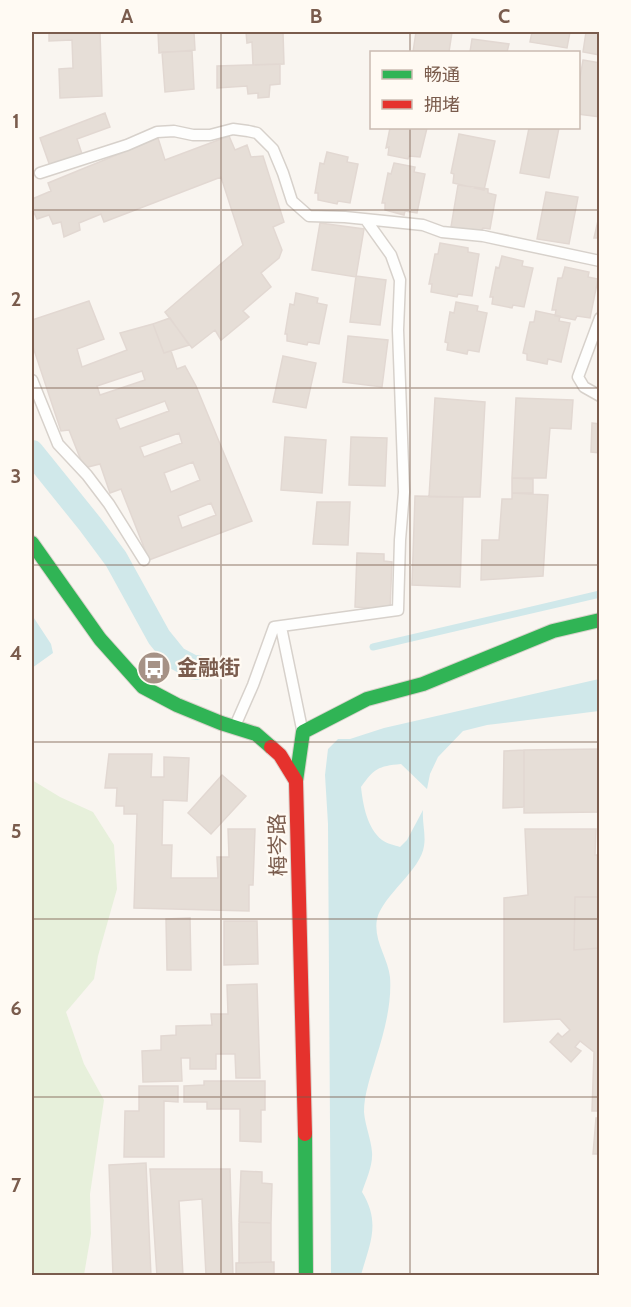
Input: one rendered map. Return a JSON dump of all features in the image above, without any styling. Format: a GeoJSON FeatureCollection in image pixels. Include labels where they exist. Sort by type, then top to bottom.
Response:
{"type":"FeatureCollection","features":[{"type":"Feature","properties":{"kind":"street"},"geometry":{"type":"LineString","coordinates":[[32,543],[100,639],[143,687],[177,705],[256,734],[280,756],[296,781]]}},
{"type":"Feature","properties":{"kind":"street"},"geometry":{"type":"LineString","coordinates":[[303,732],[368,699],[423,684],[553,631],[600,620]]}},
{"type":"Feature","properties":{"kind":"street","name":"梅岑路"},"geometry":{"type":"LineString","coordinates":[[303,732],[296,781],[305,1091],[306,1275]]}},
{"type":"Feature","properties":{"kind":"lane"},"geometry":{"type":"LineString","coordinates":[[40,173],[127,146],[157,132],[174,131],[193,135],[210,135],[233,129],[248,130],[257,133],[273,149],[284,173],[292,201],[309,216],[345,217],[423,225],[442,232],[483,236],[600,261]]}},
{"type":"Feature","properties":{"kind":"lane"},"geometry":{"type":"LineString","coordinates":[[234,727],[253,685],[274,627],[319,619],[364,616],[398,610],[404,492],[398,330],[400,280],[392,255],[366,220]]}},
{"type":"Feature","properties":{"kind":"lane"},"geometry":{"type":"LineString","coordinates":[[600,318],[578,377],[584,387],[600,396]]}},
{"type":"Feature","properties":{"kind":"lane"},"geometry":{"type":"LineString","coordinates":[[32,381],[58,444],[87,475],[109,504],[144,560]]}},
{"type":"Feature","properties":{"kind":"lane"},"geometry":{"type":"LineString","coordinates":[[281,627],[303,732]]}},
{"type":"Feature","properties":{"kind":"green space"},"geometry":{"type":"Polygon","coordinates":[[[32,780],[60,797],[93,812],[114,845],[117,889],[98,956],[94,979],[66,1012],[84,1064],[104,1100],[90,1194],[91,1234],[84,1275],[32,1275],[32,780]]]}},
{"type":"Feature","properties":{"kind":"water"},"geometry":{"type":"Polygon","coordinates":[[[32,615],[51,644],[53,653],[32,668],[32,615]]]}},
{"type":"Feature","properties":{"kind":"water"},"geometry":{"type":"Polygon","coordinates":[[[599,679],[599,711],[487,725],[463,731],[438,757],[430,774],[427,789],[401,764],[377,770],[361,787],[369,823],[382,840],[389,843],[400,847],[407,840],[423,810],[424,846],[416,864],[386,901],[377,919],[377,934],[389,970],[390,998],[382,1039],[364,1105],[372,1157],[362,1192],[371,1214],[370,1243],[361,1275],[331,1275],[328,824],[325,775],[328,749],[338,739],[350,739],[384,728],[599,679]]]}},
{"type":"Feature","properties":{"kind":"building"},"geometry":{"type":"Polygon","coordinates":[[[49,32],[100,32],[102,96],[60,98],[59,69],[73,68],[72,40],[49,41],[49,32]]]}},
{"type":"Feature","properties":{"kind":"building"},"geometry":{"type":"Polygon","coordinates":[[[158,32],[194,32],[195,50],[159,53],[158,32]]]}},
{"type":"Feature","properties":{"kind":"building"},"geometry":{"type":"Polygon","coordinates":[[[246,32],[283,32],[284,64],[253,65],[252,42],[247,43],[246,32]]]}},
{"type":"Feature","properties":{"kind":"building"},"geometry":{"type":"Polygon","coordinates":[[[416,32],[452,32],[449,51],[413,51],[416,32]]]}},
{"type":"Feature","properties":{"kind":"building"},"geometry":{"type":"Polygon","coordinates":[[[532,32],[570,32],[567,48],[530,42],[532,32]]]}},
{"type":"Feature","properties":{"kind":"building"},"geometry":{"type":"Polygon","coordinates":[[[586,32],[600,32],[600,55],[583,52],[586,32]]]}},
{"type":"Feature","properties":{"kind":"building"},"geometry":{"type":"Polygon","coordinates":[[[472,39],[509,44],[507,51],[470,51],[472,39]]]}},
{"type":"Feature","properties":{"kind":"building"},"geometry":{"type":"Polygon","coordinates":[[[192,51],[194,89],[165,92],[162,52],[192,51]]]}},
{"type":"Feature","properties":{"kind":"building"},"geometry":{"type":"Polygon","coordinates":[[[583,60],[600,63],[600,117],[580,114],[580,77],[583,60]]]}},
{"type":"Feature","properties":{"kind":"building"},"geometry":{"type":"Polygon","coordinates":[[[280,64],[280,84],[270,85],[269,97],[258,98],[258,93],[248,94],[247,86],[217,88],[217,66],[280,64]]]}},
{"type":"Feature","properties":{"kind":"building"},"geometry":{"type":"Polygon","coordinates":[[[105,113],[110,127],[77,139],[83,157],[51,169],[40,138],[105,113]]]}},
{"type":"Feature","properties":{"kind":"building"},"geometry":{"type":"Polygon","coordinates":[[[390,129],[427,129],[420,157],[409,156],[408,159],[388,155],[389,147],[386,148],[390,129]]]}},
{"type":"Feature","properties":{"kind":"building"},"geometry":{"type":"Polygon","coordinates":[[[529,129],[559,129],[549,178],[520,173],[529,129]]]}},
{"type":"Feature","properties":{"kind":"building"},"geometry":{"type":"Polygon","coordinates":[[[459,134],[495,141],[484,190],[453,183],[454,174],[451,173],[459,134]]]}},
{"type":"Feature","properties":{"kind":"building"},"geometry":{"type":"Polygon","coordinates":[[[229,136],[235,150],[247,145],[251,157],[263,156],[284,222],[273,227],[282,250],[279,258],[261,273],[271,287],[243,311],[249,317],[221,340],[215,330],[192,348],[165,312],[243,245],[221,177],[104,222],[101,214],[79,223],[80,230],[64,237],[61,222],[53,224],[49,215],[37,219],[32,208],[32,199],[51,191],[48,183],[158,138],[165,160],[229,136]]]}},
{"type":"Feature","properties":{"kind":"building"},"geometry":{"type":"Polygon","coordinates":[[[327,152],[348,157],[347,162],[358,164],[350,203],[338,201],[337,204],[318,200],[318,193],[315,193],[320,163],[324,164],[327,152]]]}},
{"type":"Feature","properties":{"kind":"building"},"geometry":{"type":"Polygon","coordinates":[[[394,163],[415,167],[414,172],[425,174],[417,213],[405,211],[404,215],[385,210],[385,203],[382,203],[388,173],[391,174],[394,163]]]}},
{"type":"Feature","properties":{"kind":"building"},"geometry":{"type":"Polygon","coordinates":[[[458,185],[488,189],[488,193],[496,195],[490,229],[483,228],[480,232],[451,227],[458,185]]]}},
{"type":"Feature","properties":{"kind":"building"},"geometry":{"type":"Polygon","coordinates":[[[546,192],[578,197],[569,244],[537,239],[546,192]]]}},
{"type":"Feature","properties":{"kind":"building"},"geometry":{"type":"Polygon","coordinates":[[[600,212],[600,238],[594,238],[600,212]]]}},
{"type":"Feature","properties":{"kind":"building"},"geometry":{"type":"Polygon","coordinates":[[[320,223],[364,229],[356,277],[312,270],[320,223]]]}},
{"type":"Feature","properties":{"kind":"building"},"geometry":{"type":"Polygon","coordinates":[[[440,243],[468,248],[468,252],[479,254],[472,296],[458,294],[457,297],[431,292],[432,284],[429,284],[435,254],[438,254],[440,243]]]}},
{"type":"Feature","properties":{"kind":"building"},"geometry":{"type":"Polygon","coordinates":[[[502,256],[523,261],[522,266],[533,268],[524,307],[513,305],[512,308],[492,304],[493,297],[490,297],[496,267],[499,268],[502,256]]]}},
{"type":"Feature","properties":{"kind":"building"},"geometry":{"type":"Polygon","coordinates":[[[565,267],[589,272],[588,277],[598,279],[590,318],[577,316],[575,320],[555,316],[556,310],[552,310],[558,278],[562,278],[565,267]]]}},
{"type":"Feature","properties":{"kind":"building"},"geometry":{"type":"Polygon","coordinates":[[[356,276],[386,280],[380,325],[350,322],[356,276]]]}},
{"type":"Feature","properties":{"kind":"building"},"geometry":{"type":"Polygon","coordinates":[[[296,293],[318,298],[317,303],[327,305],[319,344],[308,342],[307,345],[287,341],[287,334],[285,334],[290,304],[294,305],[296,293]]]}},
{"type":"Feature","properties":{"kind":"building"},"geometry":{"type":"Polygon","coordinates":[[[89,301],[104,339],[77,349],[82,367],[127,350],[120,333],[153,324],[164,353],[171,351],[177,369],[185,366],[196,386],[252,521],[149,560],[121,489],[110,493],[100,464],[84,468],[69,430],[61,431],[32,344],[32,320],[89,301]],[[142,371],[97,386],[100,395],[145,380],[142,371]],[[165,401],[116,419],[120,429],[169,411],[165,401]],[[179,433],[140,447],[144,457],[182,443],[179,433]],[[193,462],[164,473],[171,492],[200,480],[193,462]],[[211,503],[178,516],[182,528],[216,515],[211,503]]]}},
{"type":"Feature","properties":{"kind":"building"},"geometry":{"type":"Polygon","coordinates":[[[456,302],[478,306],[477,311],[487,313],[479,352],[468,350],[467,354],[447,350],[448,343],[445,342],[450,312],[454,313],[456,302]]]}},
{"type":"Feature","properties":{"kind":"building"},"geometry":{"type":"Polygon","coordinates":[[[536,311],[560,316],[559,321],[570,323],[561,362],[548,359],[547,364],[527,360],[527,354],[523,353],[530,322],[534,322],[536,311]]]}},
{"type":"Feature","properties":{"kind":"building"},"geometry":{"type":"Polygon","coordinates":[[[170,318],[189,345],[164,353],[153,324],[170,318]]]}},
{"type":"Feature","properties":{"kind":"building"},"geometry":{"type":"Polygon","coordinates":[[[348,336],[388,340],[382,387],[343,382],[348,336]]]}},
{"type":"Feature","properties":{"kind":"building"},"geometry":{"type":"Polygon","coordinates":[[[283,356],[316,363],[306,408],[273,402],[283,356]]]}},
{"type":"Feature","properties":{"kind":"building"},"geometry":{"type":"Polygon","coordinates":[[[435,398],[485,402],[480,497],[429,497],[435,398]]]}},
{"type":"Feature","properties":{"kind":"building"},"geometry":{"type":"Polygon","coordinates":[[[516,398],[573,400],[571,429],[550,428],[546,478],[512,478],[516,398]]]}},
{"type":"Feature","properties":{"kind":"building"},"geometry":{"type":"Polygon","coordinates":[[[592,423],[600,424],[600,453],[591,452],[592,423]]]}},
{"type":"Feature","properties":{"kind":"building"},"geometry":{"type":"Polygon","coordinates":[[[285,437],[326,440],[322,493],[281,490],[285,437]]]}},
{"type":"Feature","properties":{"kind":"building"},"geometry":{"type":"Polygon","coordinates":[[[351,437],[387,438],[385,486],[349,485],[351,437]]]}},
{"type":"Feature","properties":{"kind":"building"},"geometry":{"type":"Polygon","coordinates":[[[512,478],[533,479],[533,493],[512,493],[512,478]]]}},
{"type":"Feature","properties":{"kind":"building"},"geometry":{"type":"Polygon","coordinates":[[[512,493],[548,495],[543,576],[481,580],[482,540],[499,540],[502,499],[512,499],[512,493]]]}},
{"type":"Feature","properties":{"kind":"building"},"geometry":{"type":"Polygon","coordinates":[[[415,496],[463,497],[460,587],[412,585],[415,496]]]}},
{"type":"Feature","properties":{"kind":"building"},"geometry":{"type":"Polygon","coordinates":[[[317,502],[350,502],[348,545],[313,544],[317,502]]]}},
{"type":"Feature","properties":{"kind":"building"},"geometry":{"type":"Polygon","coordinates":[[[357,553],[384,554],[384,561],[392,562],[390,609],[355,607],[357,553]]]}},
{"type":"Feature","properties":{"kind":"building"},"geometry":{"type":"Polygon","coordinates":[[[600,749],[600,812],[524,813],[524,750],[600,749]]]}},
{"type":"Feature","properties":{"kind":"building"},"geometry":{"type":"Polygon","coordinates":[[[524,750],[524,807],[503,808],[504,751],[524,750]]]}},
{"type":"Feature","properties":{"kind":"building"},"geometry":{"type":"Polygon","coordinates":[[[109,754],[152,754],[151,777],[164,777],[164,757],[189,758],[187,801],[163,800],[162,845],[172,845],[171,878],[218,878],[217,857],[229,857],[228,829],[255,829],[253,885],[249,885],[249,911],[134,908],[137,814],[124,814],[124,806],[116,806],[117,788],[105,788],[109,754]]]}},
{"type":"Feature","properties":{"kind":"building"},"geometry":{"type":"Polygon","coordinates":[[[222,775],[246,796],[211,834],[188,813],[222,775]]]}},
{"type":"Feature","properties":{"kind":"building"},"geometry":{"type":"Polygon","coordinates":[[[525,829],[596,829],[595,855],[600,855],[600,897],[575,897],[574,950],[600,948],[600,1111],[592,1111],[594,1052],[580,1041],[575,1047],[581,1051],[571,1062],[550,1042],[558,1033],[562,1037],[570,1030],[560,1019],[504,1022],[504,898],[528,895],[525,829]]]}},
{"type":"Feature","properties":{"kind":"building"},"geometry":{"type":"Polygon","coordinates":[[[575,897],[600,897],[600,948],[574,950],[575,897]]]}},
{"type":"Feature","properties":{"kind":"building"},"geometry":{"type":"Polygon","coordinates":[[[190,918],[191,970],[167,970],[166,919],[190,918]]]}},
{"type":"Feature","properties":{"kind":"building"},"geometry":{"type":"Polygon","coordinates":[[[224,921],[257,921],[258,964],[224,965],[224,921]]]}},
{"type":"Feature","properties":{"kind":"building"},"geometry":{"type":"Polygon","coordinates":[[[257,984],[260,1078],[236,1078],[235,1054],[216,1054],[216,1069],[190,1069],[190,1058],[181,1058],[182,1081],[143,1082],[142,1051],[161,1050],[161,1036],[176,1035],[176,1026],[212,1025],[211,1014],[228,1014],[227,985],[257,984]]]}},
{"type":"Feature","properties":{"kind":"building"},"geometry":{"type":"Polygon","coordinates":[[[204,1081],[265,1081],[265,1110],[261,1110],[261,1142],[240,1141],[240,1109],[207,1109],[207,1102],[184,1102],[184,1086],[204,1085],[204,1081]]]}},
{"type":"Feature","properties":{"kind":"building"},"geometry":{"type":"Polygon","coordinates":[[[139,1086],[178,1086],[178,1102],[164,1101],[164,1157],[124,1157],[125,1111],[139,1111],[139,1086]]]}},
{"type":"Feature","properties":{"kind":"building"},"geometry":{"type":"Polygon","coordinates":[[[596,1118],[600,1118],[600,1154],[593,1154],[596,1118]]]}},
{"type":"Feature","properties":{"kind":"building"},"geometry":{"type":"Polygon","coordinates":[[[146,1163],[151,1276],[113,1276],[109,1165],[146,1163]]]}},
{"type":"Feature","properties":{"kind":"building"},"geometry":{"type":"Polygon","coordinates":[[[150,1169],[230,1169],[233,1276],[193,1276],[206,1275],[202,1199],[179,1201],[183,1276],[157,1276],[150,1169]]]}},
{"type":"Feature","properties":{"kind":"building"},"geometry":{"type":"Polygon","coordinates":[[[241,1171],[262,1172],[262,1183],[272,1184],[271,1223],[239,1222],[241,1171]]]}},
{"type":"Feature","properties":{"kind":"building"},"geometry":{"type":"Polygon","coordinates":[[[239,1222],[271,1223],[271,1262],[239,1263],[239,1222]]]}},
{"type":"Feature","properties":{"kind":"building"},"geometry":{"type":"Polygon","coordinates":[[[274,1262],[274,1276],[236,1276],[236,1263],[274,1262]]]}},
{"type":"Feature","properties":{"kind":"waterway"},"geometry":{"type":"LineString","coordinates":[[32,452],[116,559],[159,637],[176,658],[195,668],[198,667]]}},
{"type":"Feature","properties":{"kind":"waterway"},"geometry":{"type":"LineString","coordinates":[[373,647],[600,594]]}},
{"type":"Feature","properties":{"kind":"traffic: fast"},"geometry":{"type":"LineString","coordinates":[[32,543],[100,639],[143,687],[177,705],[256,734],[271,747]]}},
{"type":"Feature","properties":{"kind":"traffic: fast"},"geometry":{"type":"LineString","coordinates":[[296,781],[303,732],[367,699],[423,684],[553,631],[600,620]]}},
{"type":"Feature","properties":{"kind":"traffic: fast"},"geometry":{"type":"LineString","coordinates":[[305,1134],[306,1276]]}},
{"type":"Feature","properties":{"kind":"traffic: jam"},"geometry":{"type":"LineString","coordinates":[[271,747],[280,755],[296,781],[305,1134]]}},
{"type":"Feature","properties":{"kind":"place","name":"金融街"},"geometry":{"type":"Point","coordinates":[154,668]}}]}
